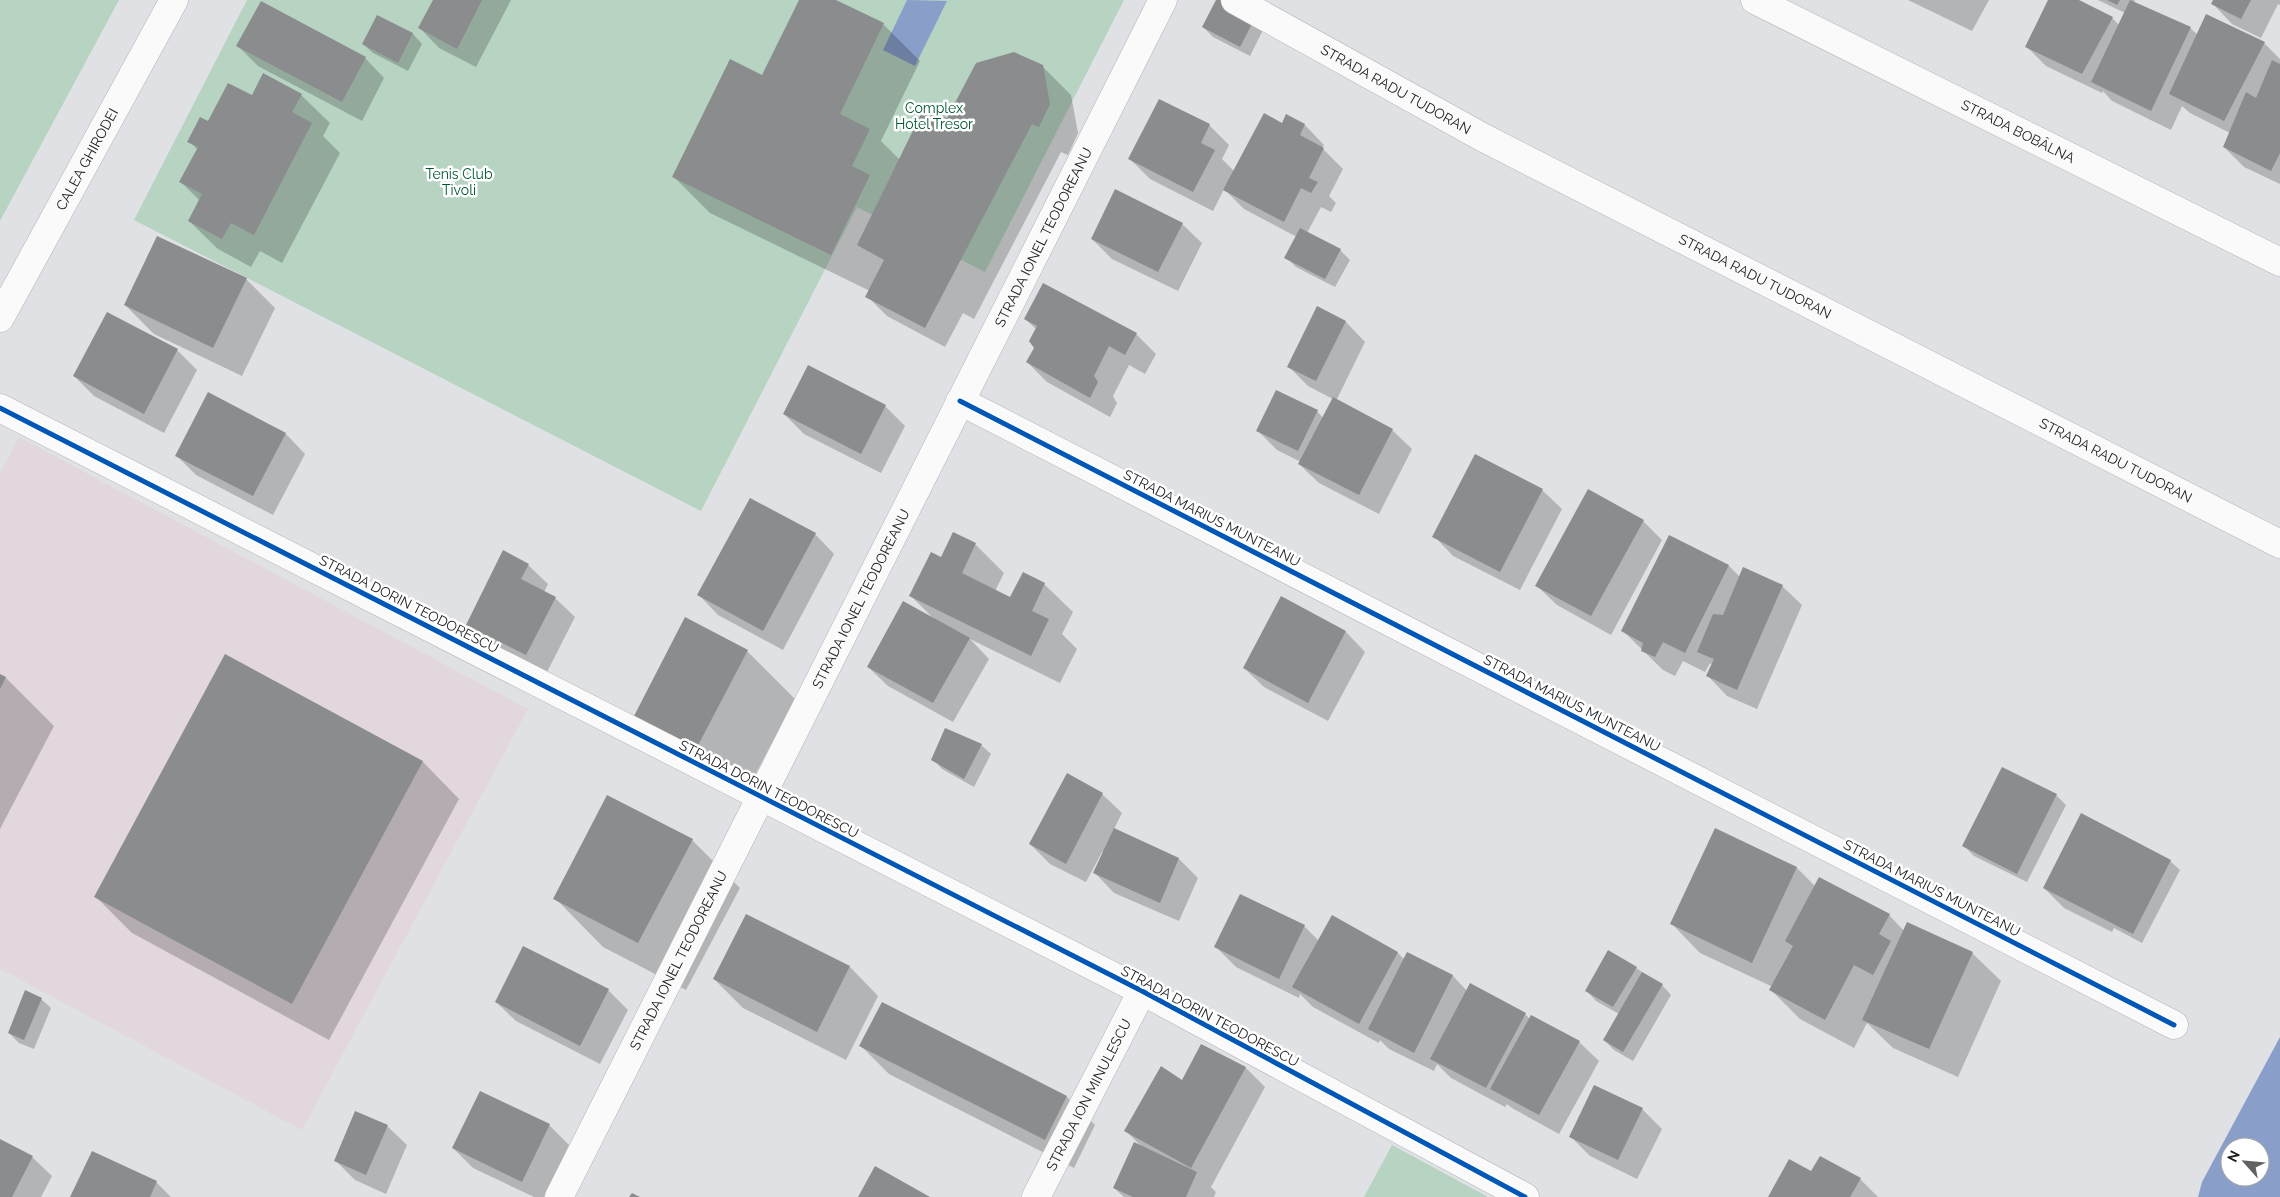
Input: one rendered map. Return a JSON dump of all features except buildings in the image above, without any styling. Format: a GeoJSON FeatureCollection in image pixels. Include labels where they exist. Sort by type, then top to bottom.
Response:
{"type":"FeatureCollection","features":[{"type":"Feature","properties":{"kind":"street","name":"CALEA GHIRODEI"},"geometry":{"type":"LineString","coordinates":[[0,318],[174,0]]}},
{"type":"Feature","properties":{"kind":"street","name":"STRADA IONEL TEODOREANU"},"geometry":{"type":"LineString","coordinates":[[559,1197],[1163,0]]}},
{"type":"Feature","properties":{"kind":"street","name":"STRADA RADU TUDORAN"},"geometry":{"type":"LineString","coordinates":[[1236,0],[1482,137],[2280,544]]}},
{"type":"Feature","properties":{"kind":"street","name":"STRADA BOBÂLNA"},"geometry":{"type":"LineString","coordinates":[[1755,0],[2280,262]]}},
{"type":"Feature","properties":{"kind":"street","name":"STRADA MARIUS MUNTEANU"},"geometry":{"type":"LineString","coordinates":[[960,402],[2174,1025]]}},
{"type":"Feature","properties":{"kind":"street","name":"STRADA DORIN TEODORESCU"},"geometry":{"type":"LineString","coordinates":[[0,408],[1142,992],[1525,1197]]}},
{"type":"Feature","properties":{"kind":"street","name":"STRADA ION MINULESCU"},"geometry":{"type":"LineString","coordinates":[[1036,1197],[1142,992]]}},
{"type":"Feature","properties":{"kind":"shaded area"},"geometry":{"type":"Polygon","coordinates":[[[19,437],[528,709],[302,1130],[0,969],[0,473],[19,437]]]}},
{"type":"Feature","properties":{"kind":"green space"},"geometry":{"type":"Polygon","coordinates":[[[0,0],[119,0],[0,221],[0,0]]]}},
{"type":"Feature","properties":{"kind":"green space","name":"Tenis Club Tivoli"},"geometry":{"type":"Polygon","coordinates":[[[247,0],[1124,0],[985,272],[857,207],[701,511],[134,220],[247,0]]]}},
{"type":"Feature","properties":{"kind":"green space"},"geometry":{"type":"Polygon","coordinates":[[[1392,1145],[1488,1197],[1364,1197],[1392,1145]]]}},
{"type":"Feature","properties":{"kind":"water"},"geometry":{"type":"Polygon","coordinates":[[[907,0],[947,1],[915,66],[883,50],[907,0]]]}},
{"type":"Feature","properties":{"kind":"water"},"geometry":{"type":"Polygon","coordinates":[[[2280,1037],[2280,1197],[2198,1197],[2202,1182],[2220,1149],[2220,1187],[2270,1187],[2270,1137],[2226,1137],[2280,1037]]]}},
{"type":"Feature","properties":{"kind":"cycle path"},"geometry":{"type":"LineString","coordinates":[[960,401],[2174,1025]]}},
{"type":"Feature","properties":{"kind":"cycle path"},"geometry":{"type":"LineString","coordinates":[[0,408],[1142,991],[1525,1197]]}},
{"type":"Feature","properties":{"kind":"park label","name":"Complex Hotel Tresor"},"geometry":{"type":"Point","coordinates":[934,116]}}]}
